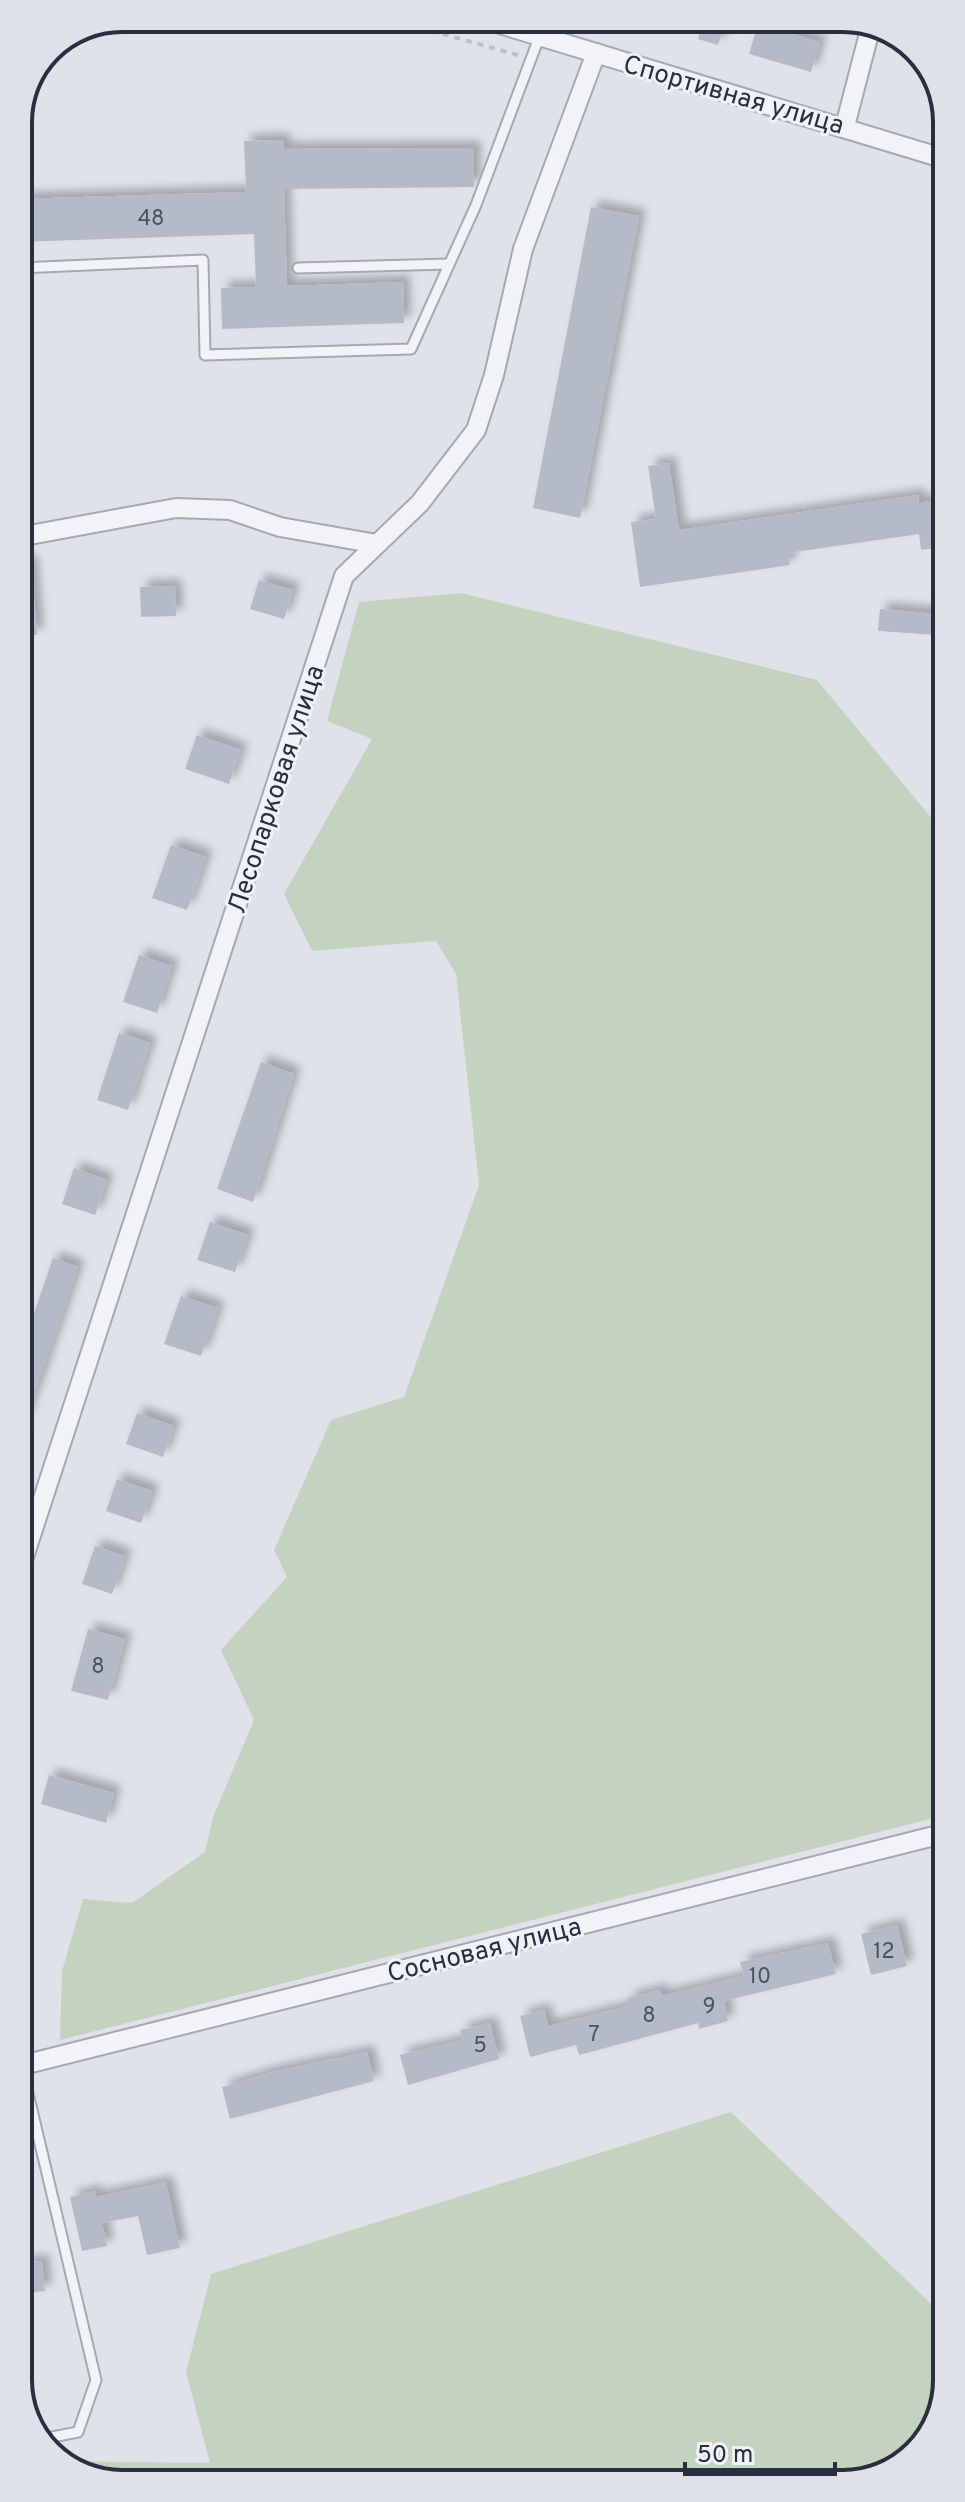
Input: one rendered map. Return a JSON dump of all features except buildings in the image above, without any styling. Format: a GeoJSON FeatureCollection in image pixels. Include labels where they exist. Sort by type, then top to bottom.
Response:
{"type":"FeatureCollection","features":[{"type":"Feature","properties":{"kind":"street","name":"Спортивная улица"},"geometry":{"type":"LineString","coordinates":[[531,32],[933,155]]}},
{"type":"Feature","properties":{"kind":"street"},"geometry":{"type":"LineString","coordinates":[[845,126],[868,36]]}},
{"type":"Feature","properties":{"kind":"street","name":"Лесопарковая улица"},"geometry":{"type":"LineString","coordinates":[[32,1532],[344,576],[420,503],[476,430],[494,375],[523,249],[596,53]]}},
{"type":"Feature","properties":{"kind":"street"},"geometry":{"type":"LineString","coordinates":[[32,535],[176,508],[230,510],[280,527],[377,544]]}},
{"type":"Feature","properties":{"kind":"street","name":"Сосновая улица"},"geometry":{"type":"LineString","coordinates":[[32,2063],[933,1836]]}},
{"type":"Feature","properties":{"kind":"lane"},"geometry":{"type":"LineString","coordinates":[[32,267],[203,260],[205,355],[411,349],[449,264],[540,35]]}},
{"type":"Feature","properties":{"kind":"lane"},"geometry":{"type":"LineString","coordinates":[[298,268],[449,264]]}},
{"type":"Feature","properties":{"kind":"lane"},"geometry":{"type":"LineString","coordinates":[[32,2110],[96,2380],[78,2432],[52,2437]]}},
{"type":"Feature","properties":{"kind":"path"},"geometry":{"type":"LineString","coordinates":[[435,32],[531,59]]}},
{"type":"Feature","properties":{"kind":"green space"},"geometry":{"type":"Polygon","coordinates":[[[461,593],[817,680],[933,820],[933,1818],[60,2040],[62,1971],[83,1899],[132,1903],[205,1852],[213,1817],[254,1720],[221,1650],[287,1577],[274,1550],[331,1420],[404,1397],[479,1185],[456,974],[436,941],[312,951],[284,894],[372,739],[327,721],[359,602],[461,593]]]}},
{"type":"Feature","properties":{"kind":"green space"},"geometry":{"type":"Polygon","coordinates":[[[731,2112],[933,2306],[932,2392],[924,2420],[907,2444],[872,2465],[843,2470],[116,2470],[85,2461],[210,2463],[186,2372],[211,2274],[731,2112]]]}}]}
